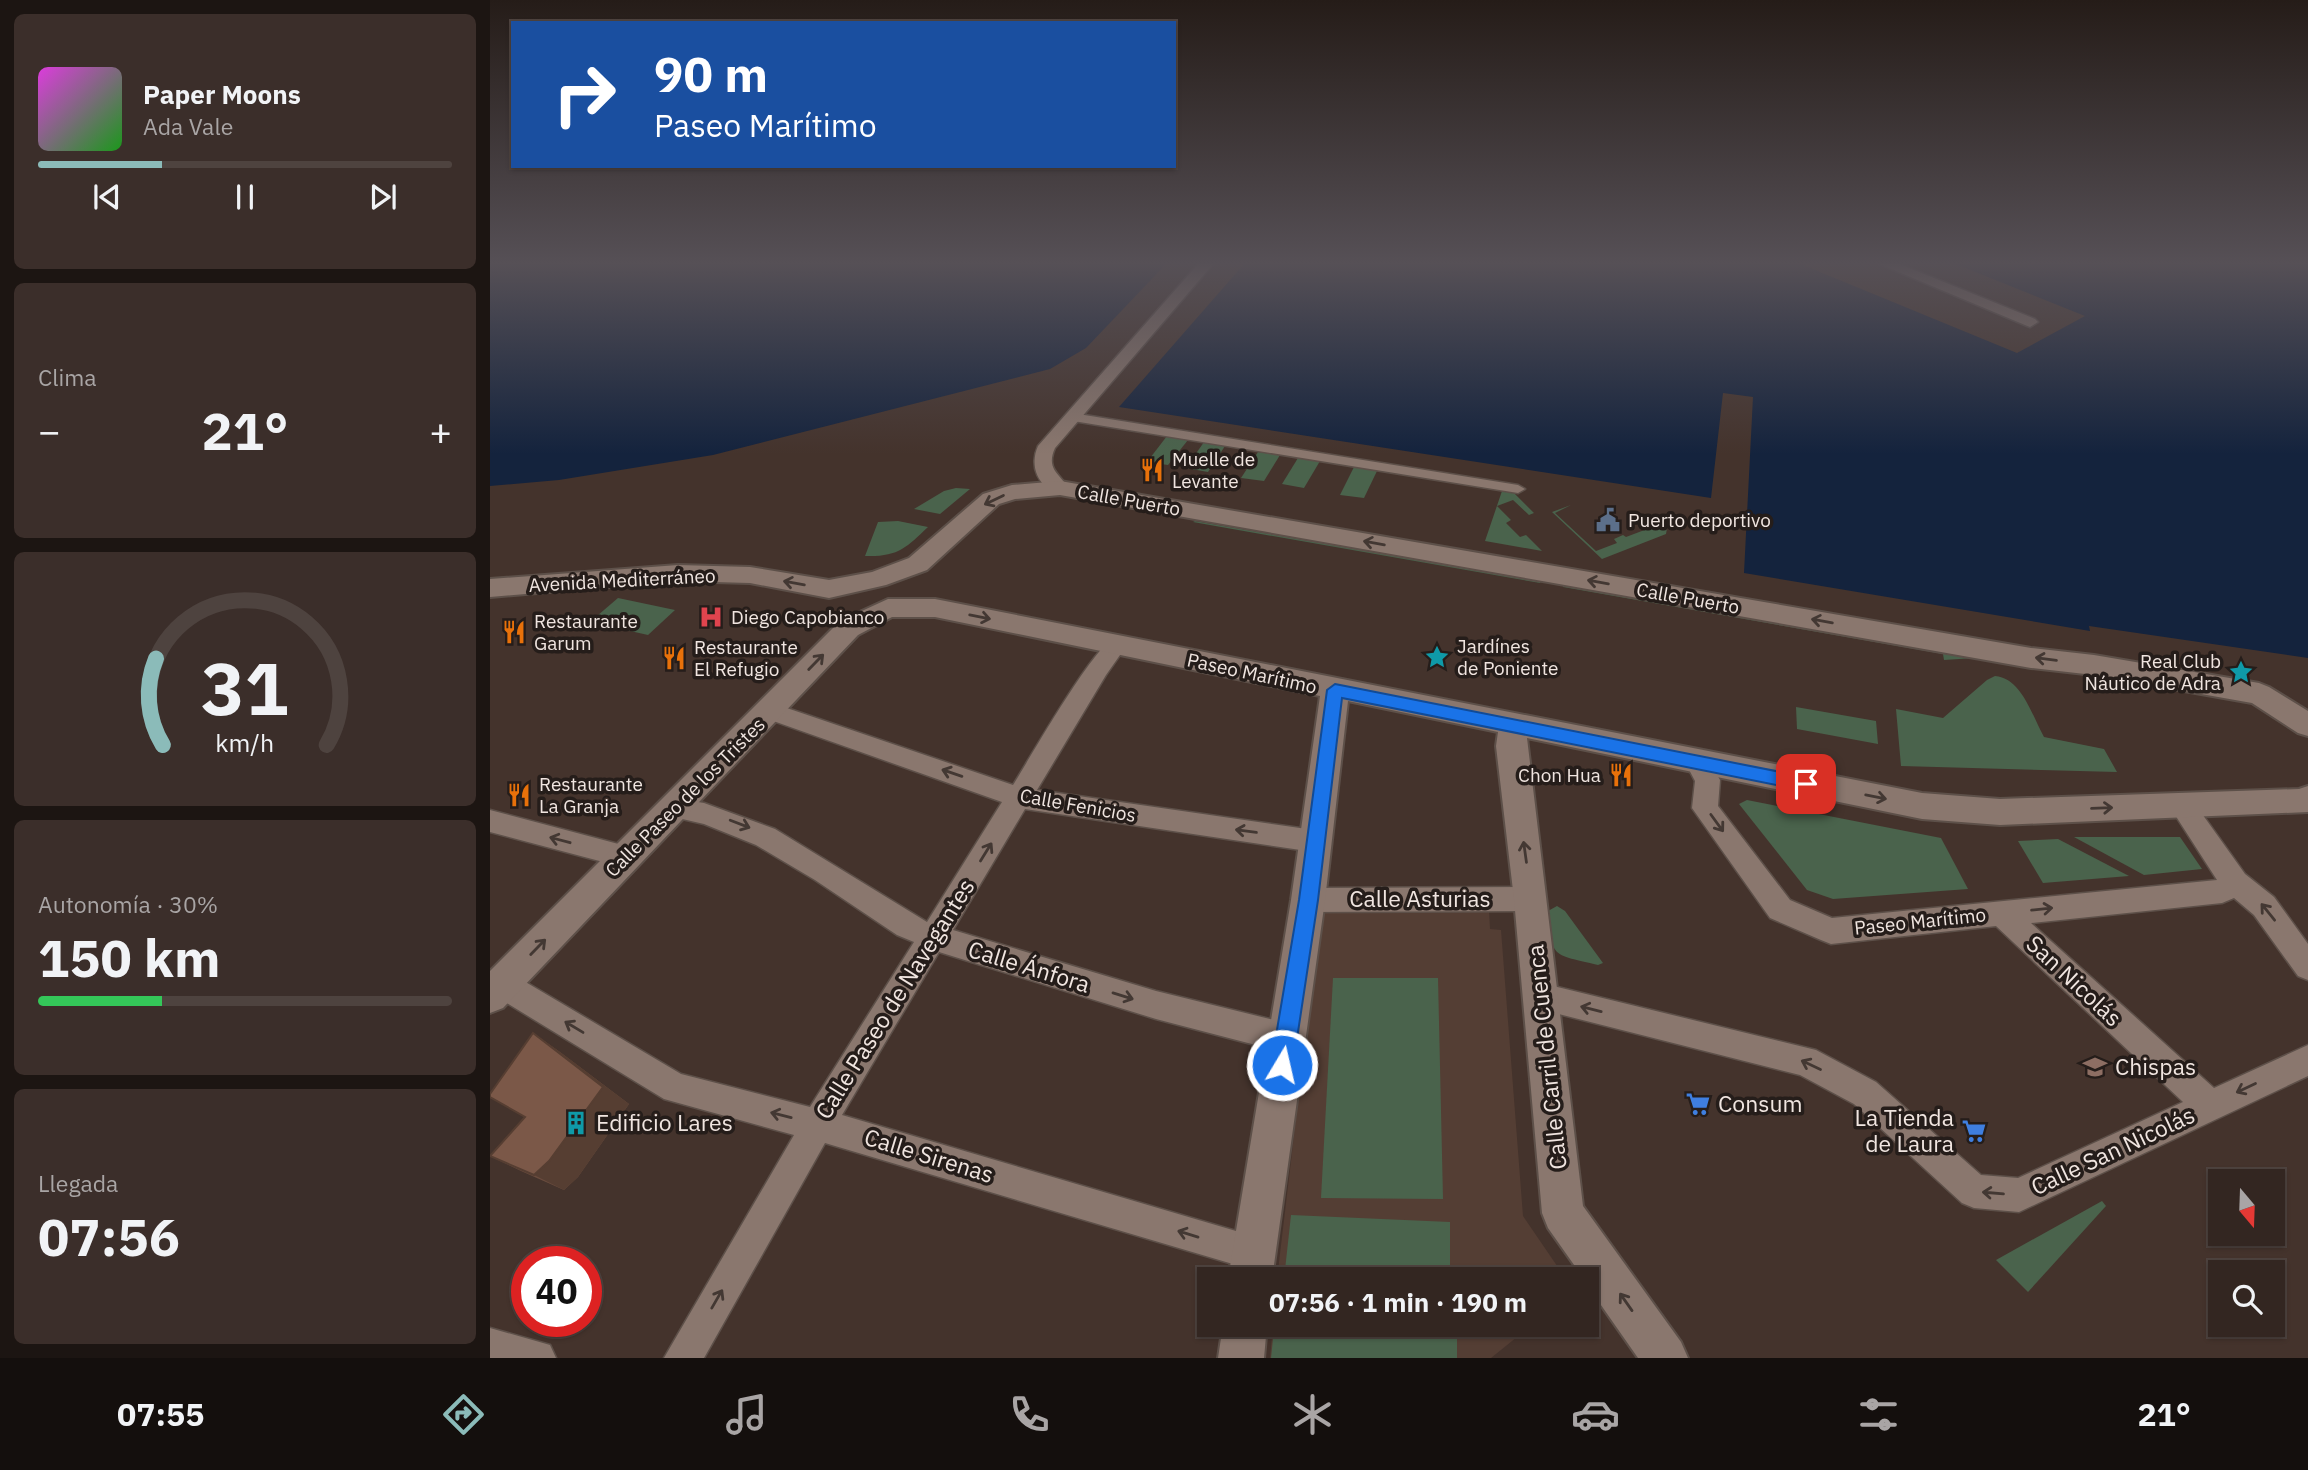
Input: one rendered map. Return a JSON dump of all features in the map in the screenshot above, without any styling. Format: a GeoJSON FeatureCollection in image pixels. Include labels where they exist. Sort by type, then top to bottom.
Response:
{"type":"FeatureCollection","features":[{"type":"Feature","properties":{"kind":"street"},"geometry":{"type":"LineString","coordinates":[[1060,488],[1042,470],[1040,459],[1047,446],[1151,326]]}},
{"type":"Feature","properties":{"kind":"street"},"geometry":{"type":"LineString","coordinates":[[1072,417],[1518,489]]}},
{"type":"Feature","properties":{"kind":"street","name":"Avenida Mediterráneo"},"geometry":{"type":"LineString","coordinates":[[490,588],[678,573],[750,575],[829,589],[877,579],[918,564],[991,499],[1012,492],[1060,488]]}},
{"type":"Feature","properties":{"kind":"street","name":"Calle Puerto"},"geometry":{"type":"LineString","coordinates":[[1060,488],[2031,658],[2094,665],[2259,694],[2308,725]]}},
{"type":"Feature","properties":{"kind":"street"},"geometry":{"type":"LineString","coordinates":[[918,564],[918,586],[935,608]]}},
{"type":"Feature","properties":{"kind":"street"},"geometry":{"type":"LineString","coordinates":[[829,589],[846,603],[849,628]]}},
{"type":"Feature","properties":{"kind":"street","name":"Paseo Marítimo"},"geometry":{"type":"LineString","coordinates":[[888,608],[935,608],[1922,806],[2000,811],[2301,802],[2308,799]]}},
{"type":"Feature","properties":{"kind":"street","name":"Calle Paseo de los Tristes"},"geometry":{"type":"LineString","coordinates":[[496,990],[849,628],[888,608]]}},
{"type":"Feature","properties":{"kind":"street","name":"Calle Paseo de Navegantes"},"geometry":{"type":"LineString","coordinates":[[682,1358],[818,1124],[1098,669],[1116,645]]}},
{"type":"Feature","properties":{"kind":"street"},"geometry":{"type":"LineString","coordinates":[[1252,1266],[1308,900],[1335,690]]}},
{"type":"Feature","properties":{"kind":"street","name":"Calle Fenicios"},"geometry":{"type":"LineString","coordinates":[[770,711],[1020,798],[1314,841]]}},
{"type":"Feature","properties":{"kind":"street","name":"Calle Carril de Cuenca"},"geometry":{"type":"LineString","coordinates":[[1513,725],[1511,746],[1531,899],[1563,1213],[1665,1358]]}},
{"type":"Feature","properties":{"kind":"street","name":"Paseo Marítimo"},"geometry":{"type":"LineString","coordinates":[[1697,762],[1708,780],[1706,808],[1780,909],[1830,931],[2222,891],[2235,882]]}},
{"type":"Feature","properties":{"kind":"street"},"geometry":{"type":"LineString","coordinates":[[2181,804],[2235,882],[2264,906],[2308,967]]}},
{"type":"Feature","properties":{"kind":"street","name":"Calle Ánfora"},"geometry":{"type":"LineString","coordinates":[[674,808],[703,810],[758,831],[907,926],[932,937],[1156,1005],[1286,1038]]}},
{"type":"Feature","properties":{"kind":"street"},"geometry":{"type":"LineString","coordinates":[[490,821],[626,857]]}},
{"type":"Feature","properties":{"kind":"street","name":"Calle Asturias"},"geometry":{"type":"LineString","coordinates":[[1308,900],[1531,899]]}},
{"type":"Feature","properties":{"kind":"street","name":"San Nicolás"},"geometry":{"type":"LineString","coordinates":[[2001,913],[2209,1105]]}},
{"type":"Feature","properties":{"kind":"street","name":"Calle Sirenas"},"geometry":{"type":"LineString","coordinates":[[496,990],[675,1088],[818,1124],[1252,1266]]}},
{"type":"Feature","properties":{"kind":"street","name":"Calle San Nicolás"},"geometry":{"type":"LineString","coordinates":[[1541,997],[1805,1061],[1865,1093],[1973,1191],[2019,1195],[2308,1060]]}},
{"type":"Feature","properties":{"kind":"street"},"geometry":{"type":"LineString","coordinates":[[1241,1358],[1244,1337]]}},
{"type":"Feature","properties":{"kind":"street"},"geometry":{"type":"LineString","coordinates":[[490,1346],[537,1358]]}},
{"type":"Feature","properties":{"kind":"shaded area"},"geometry":{"type":"Polygon","coordinates":[[[1321,908],[1489,910],[1490,929],[1501,930],[1523,1216],[1558,1267],[1278,1267],[1321,908]]]}},
{"type":"Feature","properties":{"kind":"shaded area"},"geometry":{"type":"Polygon","coordinates":[[[1272,1337],[1517,1337],[1491,1358],[1270,1358],[1272,1337]]]}},
{"type":"Feature","properties":{"kind":"green space"},"geometry":{"type":"Polygon","coordinates":[[[1167,436],[1188,440],[1168,465],[1147,462],[1167,436]]]}},
{"type":"Feature","properties":{"kind":"green space"},"geometry":{"type":"Polygon","coordinates":[[[1204,442],[1225,446],[1208,472],[1186,468],[1204,442]]]}},
{"type":"Feature","properties":{"kind":"green space"},"geometry":{"type":"Polygon","coordinates":[[[1258,452],[1280,455],[1264,481],[1241,478],[1258,452]]]}},
{"type":"Feature","properties":{"kind":"green space"},"geometry":{"type":"Polygon","coordinates":[[[1298,458],[1320,461],[1304,488],[1282,484],[1298,458]]]}},
{"type":"Feature","properties":{"kind":"green space"},"geometry":{"type":"Polygon","coordinates":[[[1354,467],[1377,471],[1364,498],[1340,495],[1354,467]]]}},
{"type":"Feature","properties":{"kind":"green space"},"geometry":{"type":"Polygon","coordinates":[[[970,489],[940,514],[914,509],[944,491],[970,489]]]}},
{"type":"Feature","properties":{"kind":"green space"},"geometry":{"type":"Polygon","coordinates":[[[1502,491],[1513,492],[1534,513],[1529,515],[1513,500],[1497,506],[1511,520],[1506,523],[1520,537],[1526,535],[1542,551],[1485,541],[1502,491]]]}},
{"type":"Feature","properties":{"kind":"green space"},"geometry":{"type":"Polygon","coordinates":[[[1571,505],[1555,513],[1596,551],[1617,543],[1614,539],[1623,535],[1626,537],[1655,526],[1643,515],[1669,517],[1666,534],[1602,559],[1552,512],[1571,505]]]}},
{"type":"Feature","properties":{"kind":"green space"},"geometry":{"type":"Polygon","coordinates":[[[898,521],[928,527],[901,550],[886,555],[865,556],[878,522],[898,521]]]}},
{"type":"Feature","properties":{"kind":"green space"},"geometry":{"type":"Polygon","coordinates":[[[1193,522],[1541,581],[1540,583],[1193,522]]]}},
{"type":"Feature","properties":{"kind":"green space"},"geometry":{"type":"Polygon","coordinates":[[[1563,585],[1975,658],[1944,660],[1943,654],[1563,585]]]}},
{"type":"Feature","properties":{"kind":"green space"},"geometry":{"type":"Polygon","coordinates":[[[618,598],[675,610],[648,635],[590,622],[618,598]]]}},
{"type":"Feature","properties":{"kind":"green space"},"geometry":{"type":"Polygon","coordinates":[[[1995,676],[2012,683],[2019,691],[2044,737],[2104,749],[2117,772],[1901,766],[1896,709],[1943,718],[1995,676]]]}},
{"type":"Feature","properties":{"kind":"green space"},"geometry":{"type":"Polygon","coordinates":[[[1796,707],[1876,721],[1878,744],[1797,729],[1796,707]]]}},
{"type":"Feature","properties":{"kind":"green space"},"geometry":{"type":"Polygon","coordinates":[[[1747,800],[1941,838],[1968,889],[1833,899],[1807,890],[1739,804],[1747,800]]]}},
{"type":"Feature","properties":{"kind":"green space"},"geometry":{"type":"Polygon","coordinates":[[[2074,837],[2180,837],[2202,869],[2144,875],[2074,837]]]}},
{"type":"Feature","properties":{"kind":"green space"},"geometry":{"type":"Polygon","coordinates":[[[2058,839],[2129,876],[2043,883],[2018,841],[2058,839]]]}},
{"type":"Feature","properties":{"kind":"green space"},"geometry":{"type":"Polygon","coordinates":[[[1557,906],[1565,911],[1603,963],[1598,965],[1557,952],[1551,938],[1548,911],[1557,906]]]}},
{"type":"Feature","properties":{"kind":"green space"},"geometry":{"type":"Polygon","coordinates":[[[1333,978],[1438,978],[1443,1199],[1321,1198],[1333,978]]]}},
{"type":"Feature","properties":{"kind":"green space"},"geometry":{"type":"Polygon","coordinates":[[[2102,1201],[2106,1206],[2028,1292],[1996,1260],[2102,1201]]]}},
{"type":"Feature","properties":{"kind":"green space"},"geometry":{"type":"Polygon","coordinates":[[[1291,1215],[1450,1222],[1450,1267],[1285,1267],[1291,1215]]]}},
{"type":"Feature","properties":{"kind":"green space"},"geometry":{"type":"Polygon","coordinates":[[[1273,1337],[1457,1337],[1457,1358],[1271,1358],[1273,1337]]]}},
{"type":"Feature","properties":{"kind":"water"},"geometry":{"type":"Polygon","coordinates":[[[490,326],[1107,326],[1086,348],[1050,369],[713,455],[559,480],[490,486],[490,326]]]}},
{"type":"Feature","properties":{"kind":"water"},"geometry":{"type":"Polygon","coordinates":[[[1190,326],[1952,326],[2017,353],[2066,326],[2308,326],[2308,658],[2089,626],[2090,631],[1744,573],[1753,397],[1723,393],[1711,498],[1119,407],[1190,326]]]}},
{"type":"Feature","properties":{"kind":"building"},"geometry":{"type":"Polygon","coordinates":[[[533,1033],[603,1087],[549,1161],[534,1175],[490,1156],[525,1117],[490,1097],[490,1094],[533,1033]]]}},
{"type":"Feature","properties":{"kind":"place","name":"Muelle de Levante"},"geometry":{"type":"Point","coordinates":[1152,470]}},
{"type":"Feature","properties":{"kind":"place","name":"Puerto deportivo"},"geometry":{"type":"Point","coordinates":[1608,520]}},
{"type":"Feature","properties":{"kind":"place","name":"Diego Capobianco"},"geometry":{"type":"Point","coordinates":[711,617]}},
{"type":"Feature","properties":{"kind":"place","name":"Restaurante Garum"},"geometry":{"type":"Point","coordinates":[514,632]}},
{"type":"Feature","properties":{"kind":"place","name":"Jardínes de Poniente"},"geometry":{"type":"Point","coordinates":[1437,657]}},
{"type":"Feature","properties":{"kind":"place","name":"Restaurante El Refugio"},"geometry":{"type":"Point","coordinates":[674,658]}},
{"type":"Feature","properties":{"kind":"place","name":"Real Club Náutico de Adra"},"geometry":{"type":"Point","coordinates":[2241,672]}},
{"type":"Feature","properties":{"kind":"place","name":"Chon Hua"},"geometry":{"type":"Point","coordinates":[1621,775]}},
{"type":"Feature","properties":{"kind":"place","name":"Restaurante La Granja"},"geometry":{"type":"Point","coordinates":[519,795]}},
{"type":"Feature","properties":{"kind":"place","name":"Chispas"},"geometry":{"type":"Point","coordinates":[2095,1067]}},
{"type":"Feature","properties":{"kind":"place","name":"Consum"},"geometry":{"type":"Point","coordinates":[1698,1104]}},
{"type":"Feature","properties":{"kind":"place","name":"Edificio Lares"},"geometry":{"type":"Point","coordinates":[576,1123]}},
{"type":"Feature","properties":{"kind":"place","name":"La Tienda de Laura"},"geometry":{"type":"Point","coordinates":[1974,1131]}},
{"type":"Feature","properties":{"kind":"route"},"geometry":{"type":"LineString","coordinates":[[1282,1065],[1308,900],[1335,690],[1806,784]]}}]}
